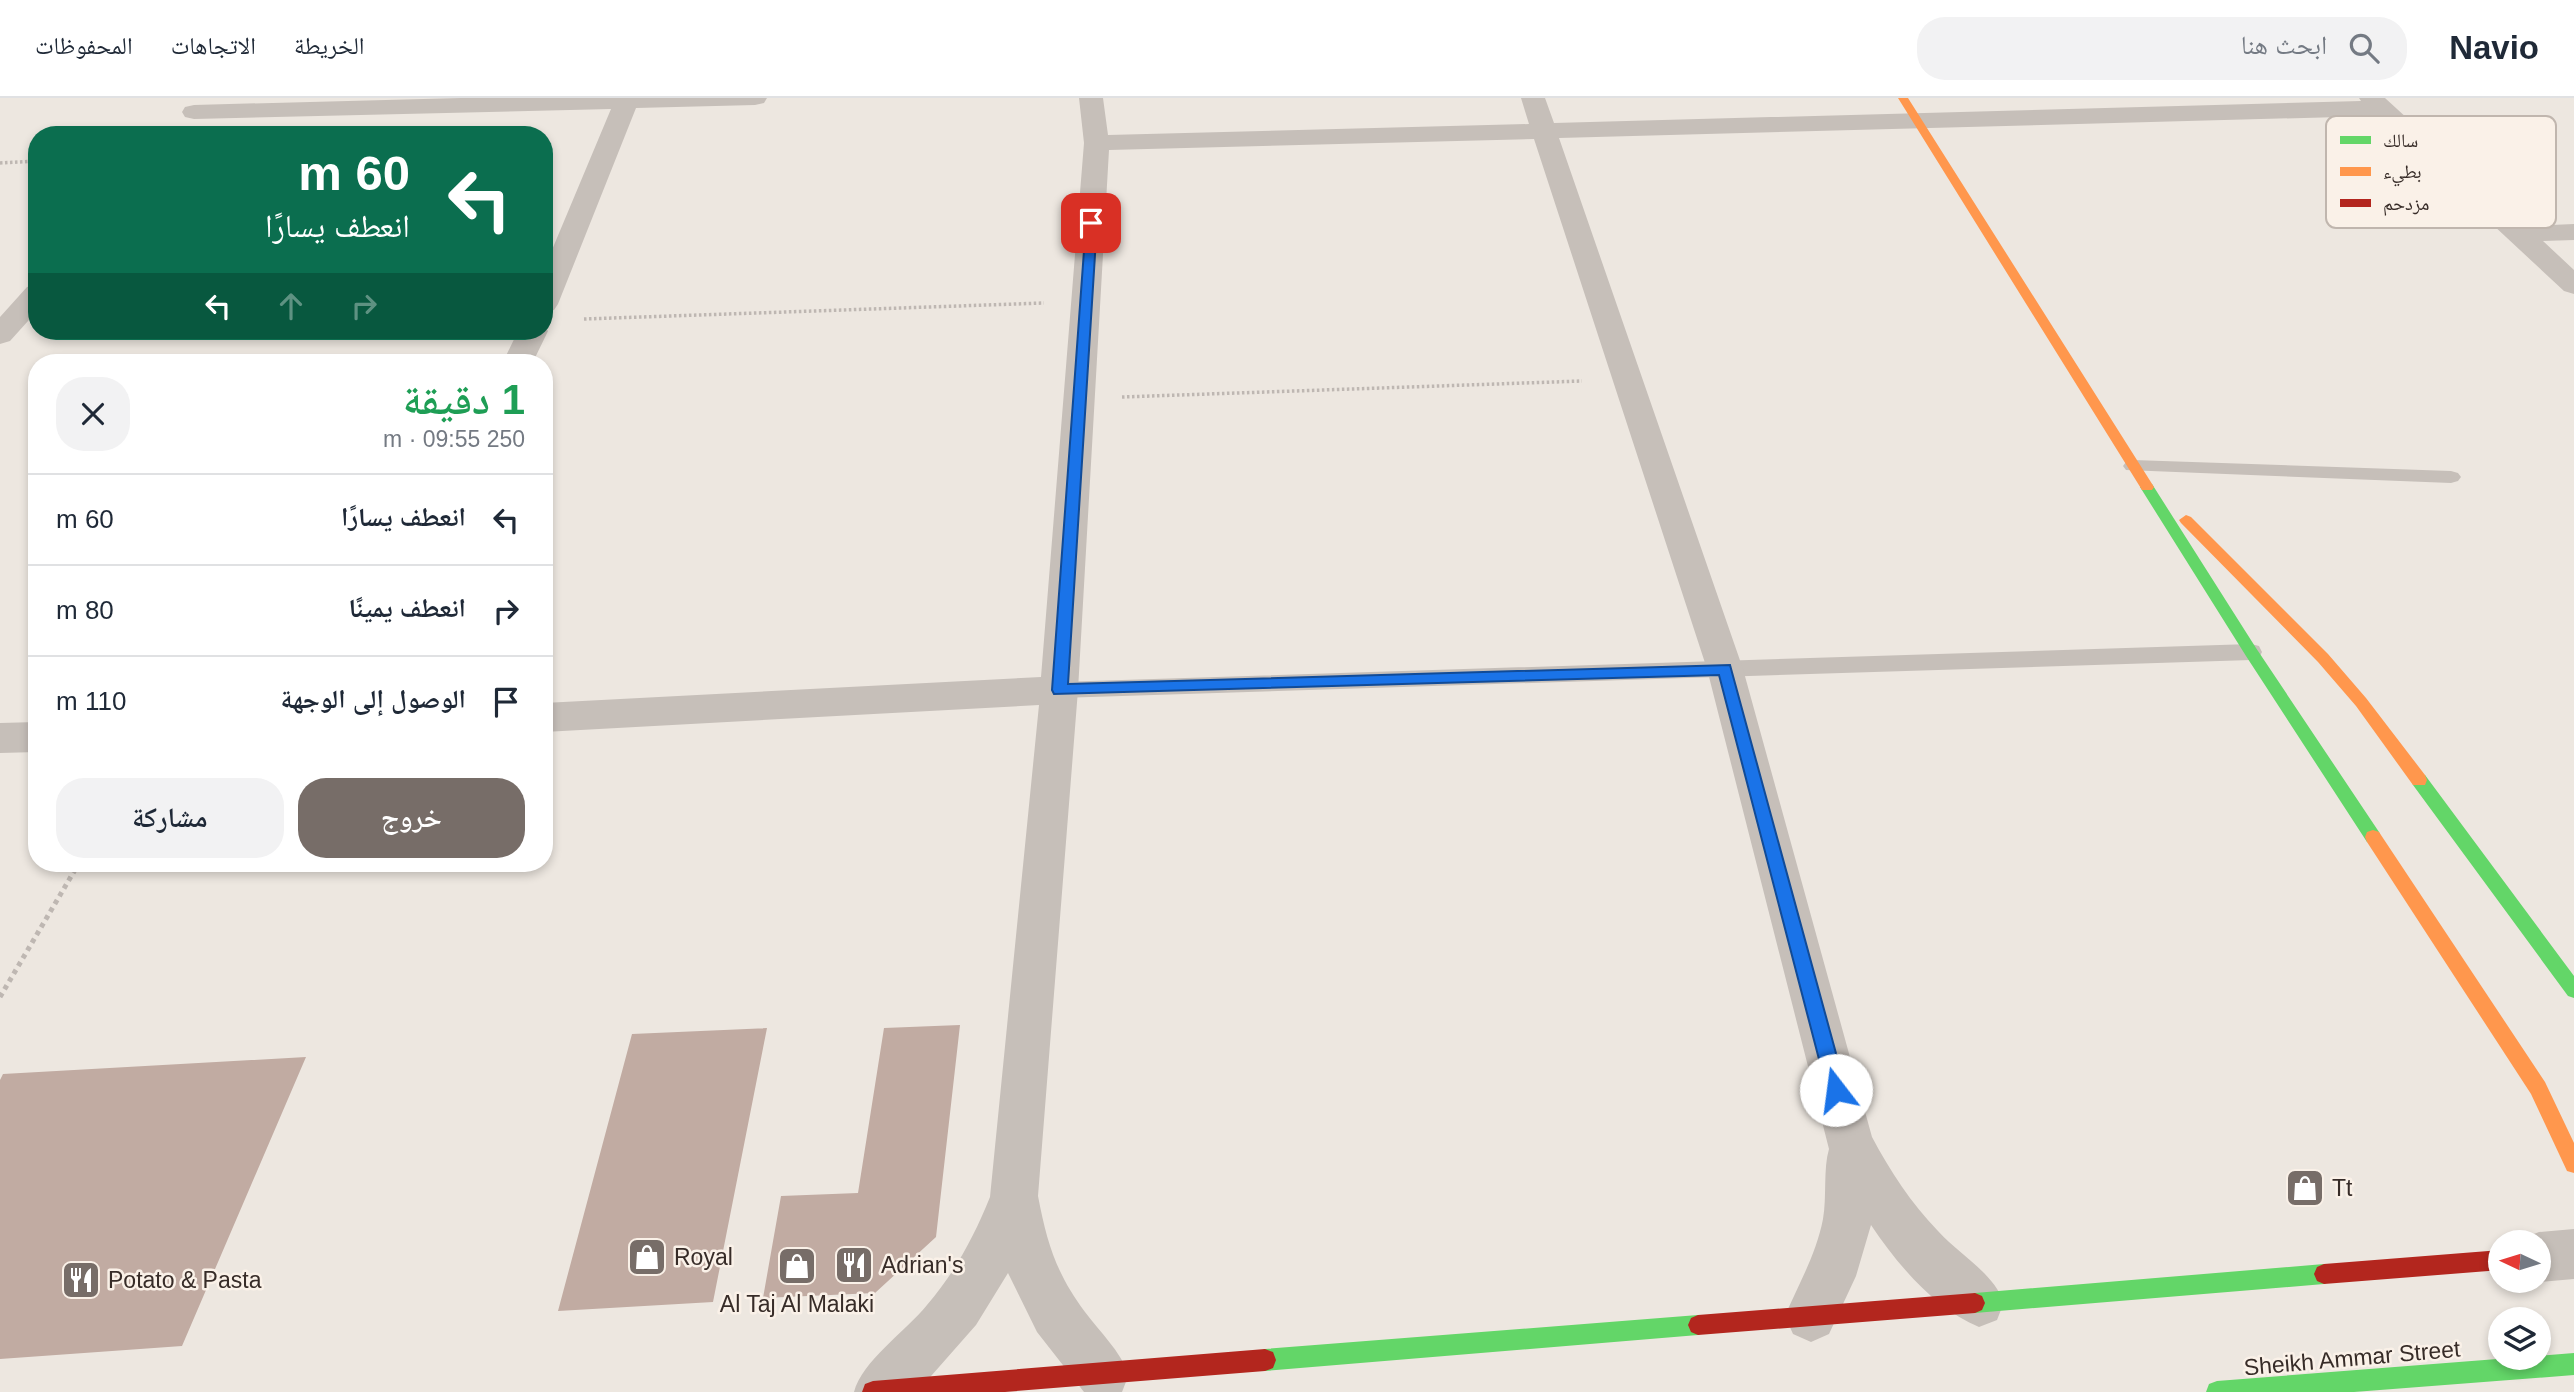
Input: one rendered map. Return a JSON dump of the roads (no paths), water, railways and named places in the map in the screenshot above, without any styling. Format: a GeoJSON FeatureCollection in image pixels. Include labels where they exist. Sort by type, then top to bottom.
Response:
{"type":"FeatureCollection","features":[{"type":"Feature","properties":{"kind":"street"},"geometry":{"type":"LineString","coordinates":[[194,112],[755,98]]}},
{"type":"Feature","properties":{"kind":"street"},"geometry":{"type":"LineString","coordinates":[[880,1391],[926,1347],[965,1299],[995,1248],[1014,1196],[1059,690],[1097,144],[1091,98]]}},
{"type":"Feature","properties":{"kind":"street"},"geometry":{"type":"LineString","coordinates":[[1534,98],[1725,669],[1850,1143],[1870,1184],[1896,1223],[1948,1278],[1979,1302]]}},
{"type":"Feature","properties":{"kind":"street"},"geometry":{"type":"LineString","coordinates":[[1903,98],[2251,652],[2538,1088],[2574,1164]]}},
{"type":"Feature","properties":{"kind":"street"},"geometry":{"type":"LineString","coordinates":[[553,281],[626,101]]}},
{"type":"Feature","properties":{"kind":"street"},"geometry":{"type":"LineString","coordinates":[[1097,144],[1919,121],[2377,103],[2391,116]]}},
{"type":"Feature","properties":{"kind":"street"},"geometry":{"type":"LineString","coordinates":[[2513,228],[2574,285]]}},
{"type":"Feature","properties":{"kind":"street"},"geometry":{"type":"LineString","coordinates":[[2520,234],[2574,232]]}},
{"type":"Feature","properties":{"kind":"street"},"geometry":{"type":"LineString","coordinates":[[0,335],[28,303]]}},
{"type":"Feature","properties":{"kind":"street"},"geometry":{"type":"LineString","coordinates":[[2133,466],[2323,659],[2361,702],[2574,989]]}},
{"type":"Feature","properties":{"kind":"street"},"geometry":{"type":"LineString","coordinates":[[553,718],[1059,690]]}},
{"type":"Feature","properties":{"kind":"street"},"geometry":{"type":"LineString","coordinates":[[0,738],[28,737]]}},
{"type":"Feature","properties":{"kind":"street"},"geometry":{"type":"LineString","coordinates":[[1811,1316],[1828,1286],[1849,1222],[1852,1182],[1850,1143]]}},
{"type":"Feature","properties":{"kind":"street"},"geometry":{"type":"LineString","coordinates":[[1014,1196],[1023,1245],[1041,1291],[1068,1334],[1103,1374]]}},
{"type":"Feature","properties":{"kind":"street"},"geometry":{"type":"LineString","coordinates":[[2552,1256],[2574,1254]]}},
{"type":"Feature","properties":{"kind":"street"},"geometry":{"type":"LineString","coordinates":[[873,1392],[2488,1261]]}},
{"type":"Feature","properties":{"kind":"street","name":"Sheikh Ammar Street"},"geometry":{"type":"LineString","coordinates":[[2217,1392],[2574,1364]]}},
{"type":"Feature","properties":{"kind":"lane"},"geometry":{"type":"LineString","coordinates":[[2133,466],[2451,477]]}},
{"type":"Feature","properties":{"kind":"lane"},"geometry":{"type":"LineString","coordinates":[[1059,690],[2251,652]]}},
{"type":"Feature","properties":{"kind":"place","name":"Tt"},"geometry":{"type":"Point","coordinates":[2305,1188]}},
{"type":"Feature","properties":{"kind":"place","name":"Royal"},"geometry":{"type":"Point","coordinates":[647,1257]}},
{"type":"Feature","properties":{"kind":"place","name":"Adrian's"},"geometry":{"type":"Point","coordinates":[854,1265]}},
{"type":"Feature","properties":{"kind":"place","name":"Al Taj Al Malaki"},"geometry":{"type":"Point","coordinates":[797,1266]}},
{"type":"Feature","properties":{"kind":"place","name":"Potato & Pasta"},"geometry":{"type":"Point","coordinates":[81,1280]}}]}
